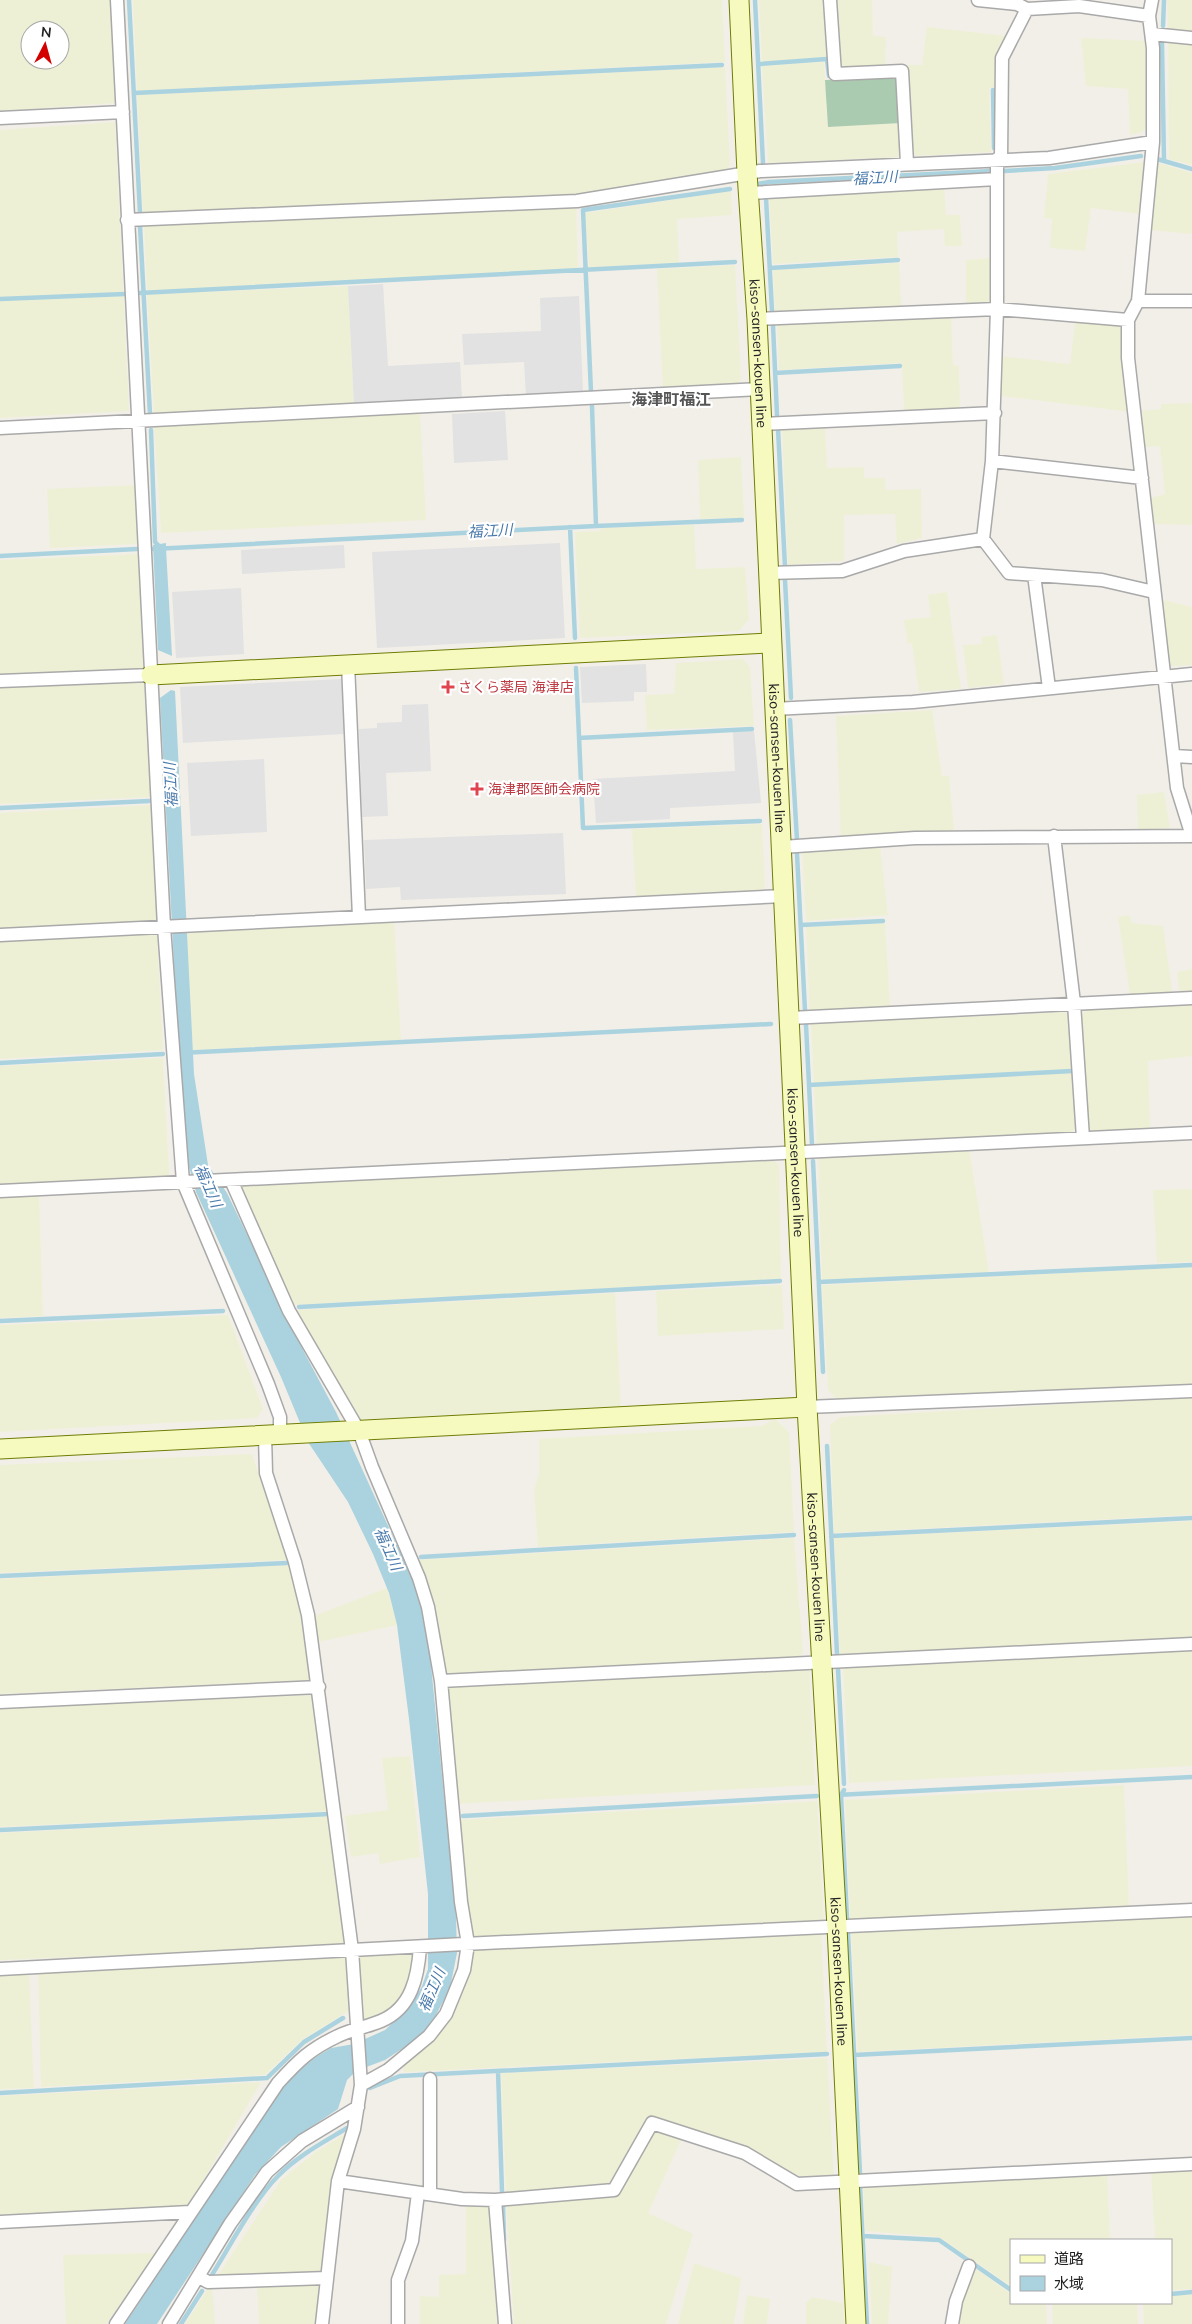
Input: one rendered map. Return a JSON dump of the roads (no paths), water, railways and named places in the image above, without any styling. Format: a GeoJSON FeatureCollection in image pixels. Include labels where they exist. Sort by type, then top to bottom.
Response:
{"type":"FeatureCollection","features":[{"type":"Feature","properties":{"kind":"main road","name":"kiso-sansen-kouen line"},"geometry":{"type":"LineString","coordinates":[[739,0],[748,193],[757,319],[773,709],[782,847],[808,1407],[837,1927],[856,2324]]}},
{"type":"Feature","properties":{"kind":"main road"},"geometry":{"type":"LineString","coordinates":[[151,674],[770,643]]}},
{"type":"Feature","properties":{"kind":"main road"},"geometry":{"type":"LineString","coordinates":[[0,1449],[808,1407]]}},
{"type":"Feature","properties":{"kind":"street"},"geometry":{"type":"LineString","coordinates":[[117,0],[151,674],[186,1182],[280,1417],[272,1435],[266,1473],[295,1562],[306,1606],[319,1687],[352,1950],[360,2083],[354,2129],[338,2181],[322,2324]]}},
{"type":"Feature","properties":{"kind":"street"},"geometry":{"type":"LineString","coordinates":[[830,0],[835,74],[902,71],[908,163]]}},
{"type":"Feature","properties":{"kind":"street"},"geometry":{"type":"LineString","coordinates":[[978,0],[1017,4],[1026,9],[1080,6],[1149,16]]}},
{"type":"Feature","properties":{"kind":"street"},"geometry":{"type":"LineString","coordinates":[[782,847],[914,838],[1192,836],[1178,788],[1128,358],[1128,320],[1138,301],[1152,142],[1152,34],[1149,16],[1152,0]]}},
{"type":"Feature","properties":{"kind":"street"},"geometry":{"type":"LineString","coordinates":[[1026,9],[1002,58],[997,179],[995,413],[992,461],[983,539],[1009,573],[1102,580],[1154,592]]}},
{"type":"Feature","properties":{"kind":"street"},"geometry":{"type":"LineString","coordinates":[[1152,34],[1192,38]]}},
{"type":"Feature","properties":{"kind":"street"},"geometry":{"type":"LineString","coordinates":[[0,118],[123,112]]}},
{"type":"Feature","properties":{"kind":"street"},"geometry":{"type":"LineString","coordinates":[[127,220],[577,201],[747,173],[908,163],[1049,158],[1152,142]]}},
{"type":"Feature","properties":{"kind":"street"},"geometry":{"type":"LineString","coordinates":[[748,193],[997,179]]}},
{"type":"Feature","properties":{"kind":"street"},"geometry":{"type":"LineString","coordinates":[[1138,301],[1192,300]]}},
{"type":"Feature","properties":{"kind":"street"},"geometry":{"type":"LineString","coordinates":[[757,319],[997,310],[1128,320]]}},
{"type":"Feature","properties":{"kind":"street"},"geometry":{"type":"LineString","coordinates":[[0,428],[760,389]]}},
{"type":"Feature","properties":{"kind":"street"},"geometry":{"type":"LineString","coordinates":[[761,424],[995,413]]}},
{"type":"Feature","properties":{"kind":"street"},"geometry":{"type":"LineString","coordinates":[[992,461],[1142,478]]}},
{"type":"Feature","properties":{"kind":"street"},"geometry":{"type":"LineString","coordinates":[[768,573],[842,571],[904,551],[983,539]]}},
{"type":"Feature","properties":{"kind":"street"},"geometry":{"type":"LineString","coordinates":[[1034,575],[1050,688]]}},
{"type":"Feature","properties":{"kind":"street"},"geometry":{"type":"LineString","coordinates":[[348,664],[359,917]]}},
{"type":"Feature","properties":{"kind":"street"},"geometry":{"type":"LineString","coordinates":[[0,682],[151,674]]}},
{"type":"Feature","properties":{"kind":"street"},"geometry":{"type":"LineString","coordinates":[[773,709],[913,702],[1192,674]]}},
{"type":"Feature","properties":{"kind":"street"},"geometry":{"type":"LineString","coordinates":[[1174,756],[1192,757]]}},
{"type":"Feature","properties":{"kind":"street"},"geometry":{"type":"LineString","coordinates":[[1054,836],[1074,1003],[1083,1138]]}},
{"type":"Feature","properties":{"kind":"street"},"geometry":{"type":"LineString","coordinates":[[0,936],[784,896]]}},
{"type":"Feature","properties":{"kind":"street"},"geometry":{"type":"LineString","coordinates":[[790,1018],[1192,998]]}},
{"type":"Feature","properties":{"kind":"street"},"geometry":{"type":"LineString","coordinates":[[0,1191],[1192,1133]]}},
{"type":"Feature","properties":{"kind":"street"},"geometry":{"type":"LineString","coordinates":[[228,1180],[289,1311],[356,1431],[419,1578],[428,1607],[440,1681],[466,1944],[457,1990],[446,2014],[430,2036],[388,2070],[360,2083]]}},
{"type":"Feature","properties":{"kind":"street"},"geometry":{"type":"LineString","coordinates":[[808,1407],[1192,1391]]}},
{"type":"Feature","properties":{"kind":"street"},"geometry":{"type":"LineString","coordinates":[[440,1681],[1192,1644]]}},
{"type":"Feature","properties":{"kind":"street"},"geometry":{"type":"LineString","coordinates":[[0,1702],[319,1687]]}},
{"type":"Feature","properties":{"kind":"street"},"geometry":{"type":"LineString","coordinates":[[0,1969],[466,1944],[1192,1910]]}},
{"type":"Feature","properties":{"kind":"street"},"geometry":{"type":"LineString","coordinates":[[116,2324],[278,2082],[308,2052],[338,2035],[382,2021],[398,2010],[409,1997],[419,1969],[422,1947]]}},
{"type":"Feature","properties":{"kind":"street"},"geometry":{"type":"LineString","coordinates":[[398,2324],[398,2280],[412,2240],[424,2194],[430,2079]]}},
{"type":"Feature","properties":{"kind":"street"},"geometry":{"type":"LineString","coordinates":[[169,2324],[230,2224],[267,2172],[302,2142],[358,2107]]}},
{"type":"Feature","properties":{"kind":"street"},"geometry":{"type":"LineString","coordinates":[[338,2181],[462,2199],[495,2200],[614,2190],[652,2123],[745,2153],[797,2184],[1192,2164]]}},
{"type":"Feature","properties":{"kind":"street"},"geometry":{"type":"LineString","coordinates":[[495,2200],[505,2324]]}},
{"type":"Feature","properties":{"kind":"street"},"geometry":{"type":"LineString","coordinates":[[0,2222],[190,2212]]}},
{"type":"Feature","properties":{"kind":"street"},"geometry":{"type":"LineString","coordinates":[[952,2324],[956,2301],[969,2266]]}},
{"type":"Feature","properties":{"kind":"street"},"geometry":{"type":"LineString","coordinates":[[199,2277],[208,2282],[327,2278]]}},
{"type":"Feature","properties":{"kind":"water"},"geometry":{"type":"Polygon","coordinates":[[[166,543],[172,656],[158,650],[153,545],[166,543]]]}},
{"type":"Feature","properties":{"kind":"water"},"geometry":{"type":"Polygon","coordinates":[[[171,690],[175,691],[194,1074],[208,1165],[227,1193],[304,1352],[336,1412],[417,1589],[428,1635],[456,1917],[457,1953],[450,1988],[435,2017],[420,2037],[385,2060],[356,2071],[347,2080],[338,2109],[281,2147],[255,2175],[157,2324],[125,2324],[287,2080],[316,2057],[331,2048],[354,2044],[385,2030],[410,2007],[422,1986],[428,1969],[428,1894],[397,1625],[389,1593],[348,1502],[308,1442],[281,1377],[196,1192],[188,1163],[176,1002],[160,698],[171,690]]]}},
{"type":"Feature","properties":{"kind":"waterway"},"geometry":{"type":"LineString","coordinates":[[129,0],[140,213]]}},
{"type":"Feature","properties":{"kind":"waterway"},"geometry":{"type":"LineString","coordinates":[[755,0],[763,163]]}},
{"type":"Feature","properties":{"kind":"waterway","name":"福江川"},"geometry":{"type":"LineString","coordinates":[[1163,26],[1164,0]]}},
{"type":"Feature","properties":{"kind":"waterway","name":"福江川"},"geometry":{"type":"LineString","coordinates":[[1157,159],[1164,161],[1162,44]]}},
{"type":"Feature","properties":{"kind":"waterway"},"geometry":{"type":"LineString","coordinates":[[759,64],[827,59],[829,76]]}},
{"type":"Feature","properties":{"kind":"waterway"},"geometry":{"type":"LineString","coordinates":[[134,93],[722,65]]}},
{"type":"Feature","properties":{"kind":"waterway"},"geometry":{"type":"LineString","coordinates":[[993,90],[994,148]]}},
{"type":"Feature","properties":{"kind":"waterway","name":"福江川"},"geometry":{"type":"LineString","coordinates":[[1004,171],[1055,168],[1141,156]]}},
{"type":"Feature","properties":{"kind":"waterway"},"geometry":{"type":"LineString","coordinates":[[1164,161],[1192,169]]}},
{"type":"Feature","properties":{"kind":"waterway","name":"福江川"},"geometry":{"type":"LineString","coordinates":[[758,184],[992,171]]}},
{"type":"Feature","properties":{"kind":"waterway","name":"福江川"},"geometry":{"type":"LineString","coordinates":[[591,392],[583,210],[730,189]]}},
{"type":"Feature","properties":{"kind":"waterway"},"geometry":{"type":"LineString","coordinates":[[766,198],[772,311]]}},
{"type":"Feature","properties":{"kind":"waterway"},"geometry":{"type":"LineString","coordinates":[[140,226],[150,414]]}},
{"type":"Feature","properties":{"kind":"waterway"},"geometry":{"type":"LineString","coordinates":[[770,268],[898,260]]}},
{"type":"Feature","properties":{"kind":"waterway"},"geometry":{"type":"LineString","coordinates":[[140,293],[735,262]]}},
{"type":"Feature","properties":{"kind":"waterway"},"geometry":{"type":"LineString","coordinates":[[0,299],[125,294]]}},
{"type":"Feature","properties":{"kind":"waterway"},"geometry":{"type":"LineString","coordinates":[[773,325],[777,415]]}},
{"type":"Feature","properties":{"kind":"waterway"},"geometry":{"type":"LineString","coordinates":[[775,373],[900,366]]}},
{"type":"Feature","properties":{"kind":"waterway","name":"福江川"},"geometry":{"type":"LineString","coordinates":[[153,549],[596,526],[592,406]]}},
{"type":"Feature","properties":{"kind":"waterway"},"geometry":{"type":"LineString","coordinates":[[778,429],[785,567]]}},
{"type":"Feature","properties":{"kind":"waterway"},"geometry":{"type":"LineString","coordinates":[[151,430],[155,542],[160,547]]}},
{"type":"Feature","properties":{"kind":"waterway"},"geometry":{"type":"LineString","coordinates":[[596,526],[742,520]]}},
{"type":"Feature","properties":{"kind":"waterway"},"geometry":{"type":"LineString","coordinates":[[570,527],[575,638]]}},
{"type":"Feature","properties":{"kind":"waterway"},"geometry":{"type":"LineString","coordinates":[[0,556],[137,549]]}},
{"type":"Feature","properties":{"kind":"waterway"},"geometry":{"type":"LineString","coordinates":[[785,580],[791,698]]}},
{"type":"Feature","properties":{"kind":"waterway"},"geometry":{"type":"LineString","coordinates":[[576,668],[583,828],[760,821]]}},
{"type":"Feature","properties":{"kind":"waterway"},"geometry":{"type":"LineString","coordinates":[[790,720],[797,840]]}},
{"type":"Feature","properties":{"kind":"waterway"},"geometry":{"type":"LineString","coordinates":[[579,738],[752,729]]}},
{"type":"Feature","properties":{"kind":"waterway"},"geometry":{"type":"LineString","coordinates":[[0,808],[149,801]]}},
{"type":"Feature","properties":{"kind":"waterway"},"geometry":{"type":"LineString","coordinates":[[797,854],[805,1011]]}},
{"type":"Feature","properties":{"kind":"waterway"},"geometry":{"type":"LineString","coordinates":[[801,925],[883,921]]}},
{"type":"Feature","properties":{"kind":"waterway"},"geometry":{"type":"LineString","coordinates":[[180,1053],[771,1024]]}},
{"type":"Feature","properties":{"kind":"waterway"},"geometry":{"type":"LineString","coordinates":[[806,1025],[812,1145]]}},
{"type":"Feature","properties":{"kind":"waterway"},"geometry":{"type":"LineString","coordinates":[[0,1063],[163,1054]]}},
{"type":"Feature","properties":{"kind":"waterway"},"geometry":{"type":"LineString","coordinates":[[809,1085],[1072,1071]]}},
{"type":"Feature","properties":{"kind":"waterway"},"geometry":{"type":"LineString","coordinates":[[813,1161],[823,1372]]}},
{"type":"Feature","properties":{"kind":"waterway"},"geometry":{"type":"LineString","coordinates":[[819,1282],[1192,1265]]}},
{"type":"Feature","properties":{"kind":"waterway"},"geometry":{"type":"LineString","coordinates":[[299,1307],[780,1281]]}},
{"type":"Feature","properties":{"kind":"waterway"},"geometry":{"type":"LineString","coordinates":[[0,1321],[223,1311]]}},
{"type":"Feature","properties":{"kind":"waterway"},"geometry":{"type":"LineString","coordinates":[[827,1446],[837,1654]]}},
{"type":"Feature","properties":{"kind":"waterway"},"geometry":{"type":"LineString","coordinates":[[831,1536],[1192,1518]]}},
{"type":"Feature","properties":{"kind":"waterway"},"geometry":{"type":"LineString","coordinates":[[421,1557],[794,1535]]}},
{"type":"Feature","properties":{"kind":"waterway"},"geometry":{"type":"LineString","coordinates":[[0,1576],[287,1563]]}},
{"type":"Feature","properties":{"kind":"waterway"},"geometry":{"type":"LineString","coordinates":[[838,1669],[844,1784]]}},
{"type":"Feature","properties":{"kind":"waterway"},"geometry":{"type":"LineString","coordinates":[[837,1795],[1192,1777]]}},
{"type":"Feature","properties":{"kind":"waterway"},"geometry":{"type":"LineString","coordinates":[[844,1790],[841,1795],[847,1919]]}},
{"type":"Feature","properties":{"kind":"waterway"},"geometry":{"type":"LineString","coordinates":[[463,1816],[817,1796]]}},
{"type":"Feature","properties":{"kind":"waterway"},"geometry":{"type":"LineString","coordinates":[[0,1830],[329,1814]]}},
{"type":"Feature","properties":{"kind":"waterway"},"geometry":{"type":"LineString","coordinates":[[848,1933],[860,2173]]}},
{"type":"Feature","properties":{"kind":"waterway"},"geometry":{"type":"LineString","coordinates":[[0,2093],[267,2078],[304,2042],[343,2018]]}},
{"type":"Feature","properties":{"kind":"waterway"},"geometry":{"type":"LineString","coordinates":[[854,2055],[1192,2038]]}},
{"type":"Feature","properties":{"kind":"waterway"},"geometry":{"type":"LineString","coordinates":[[370,2088],[400,2076],[827,2054]]}},
{"type":"Feature","properties":{"kind":"waterway"},"geometry":{"type":"LineString","coordinates":[[498,2071],[502,2192]]}},
{"type":"Feature","properties":{"kind":"waterway"},"geometry":{"type":"LineString","coordinates":[[210,2278],[251,2211],[278,2176],[302,2156],[347,2128]]}},
{"type":"Feature","properties":{"kind":"waterway"},"geometry":{"type":"LineString","coordinates":[[860,2187],[867,2324]]}},
{"type":"Feature","properties":{"kind":"waterway"},"geometry":{"type":"LineString","coordinates":[[503,2204],[504,2240]]}},
{"type":"Feature","properties":{"kind":"waterway"},"geometry":{"type":"LineString","coordinates":[[863,2236],[939,2240],[1010,2289]]}},
{"type":"Feature","properties":{"kind":"waterway"},"geometry":{"type":"LineString","coordinates":[[181,2324],[202,2291]]}},
{"type":"Feature","properties":{"kind":"waterway"},"geometry":{"type":"LineString","coordinates":[[1172,2294],[1192,2292]]}},
{"type":"Feature","properties":{"kind":"place","name":"さくら薬局 海津店"},"geometry":{"type":"Point","coordinates":[448,687]}},
{"type":"Feature","properties":{"kind":"place","name":"海津郡医師会病院"},"geometry":{"type":"Point","coordinates":[477,789]}},
{"type":"Feature","properties":{"kind":"district","name":"海津町福江"},"geometry":{"type":"Point","coordinates":[671,399]}}]}
